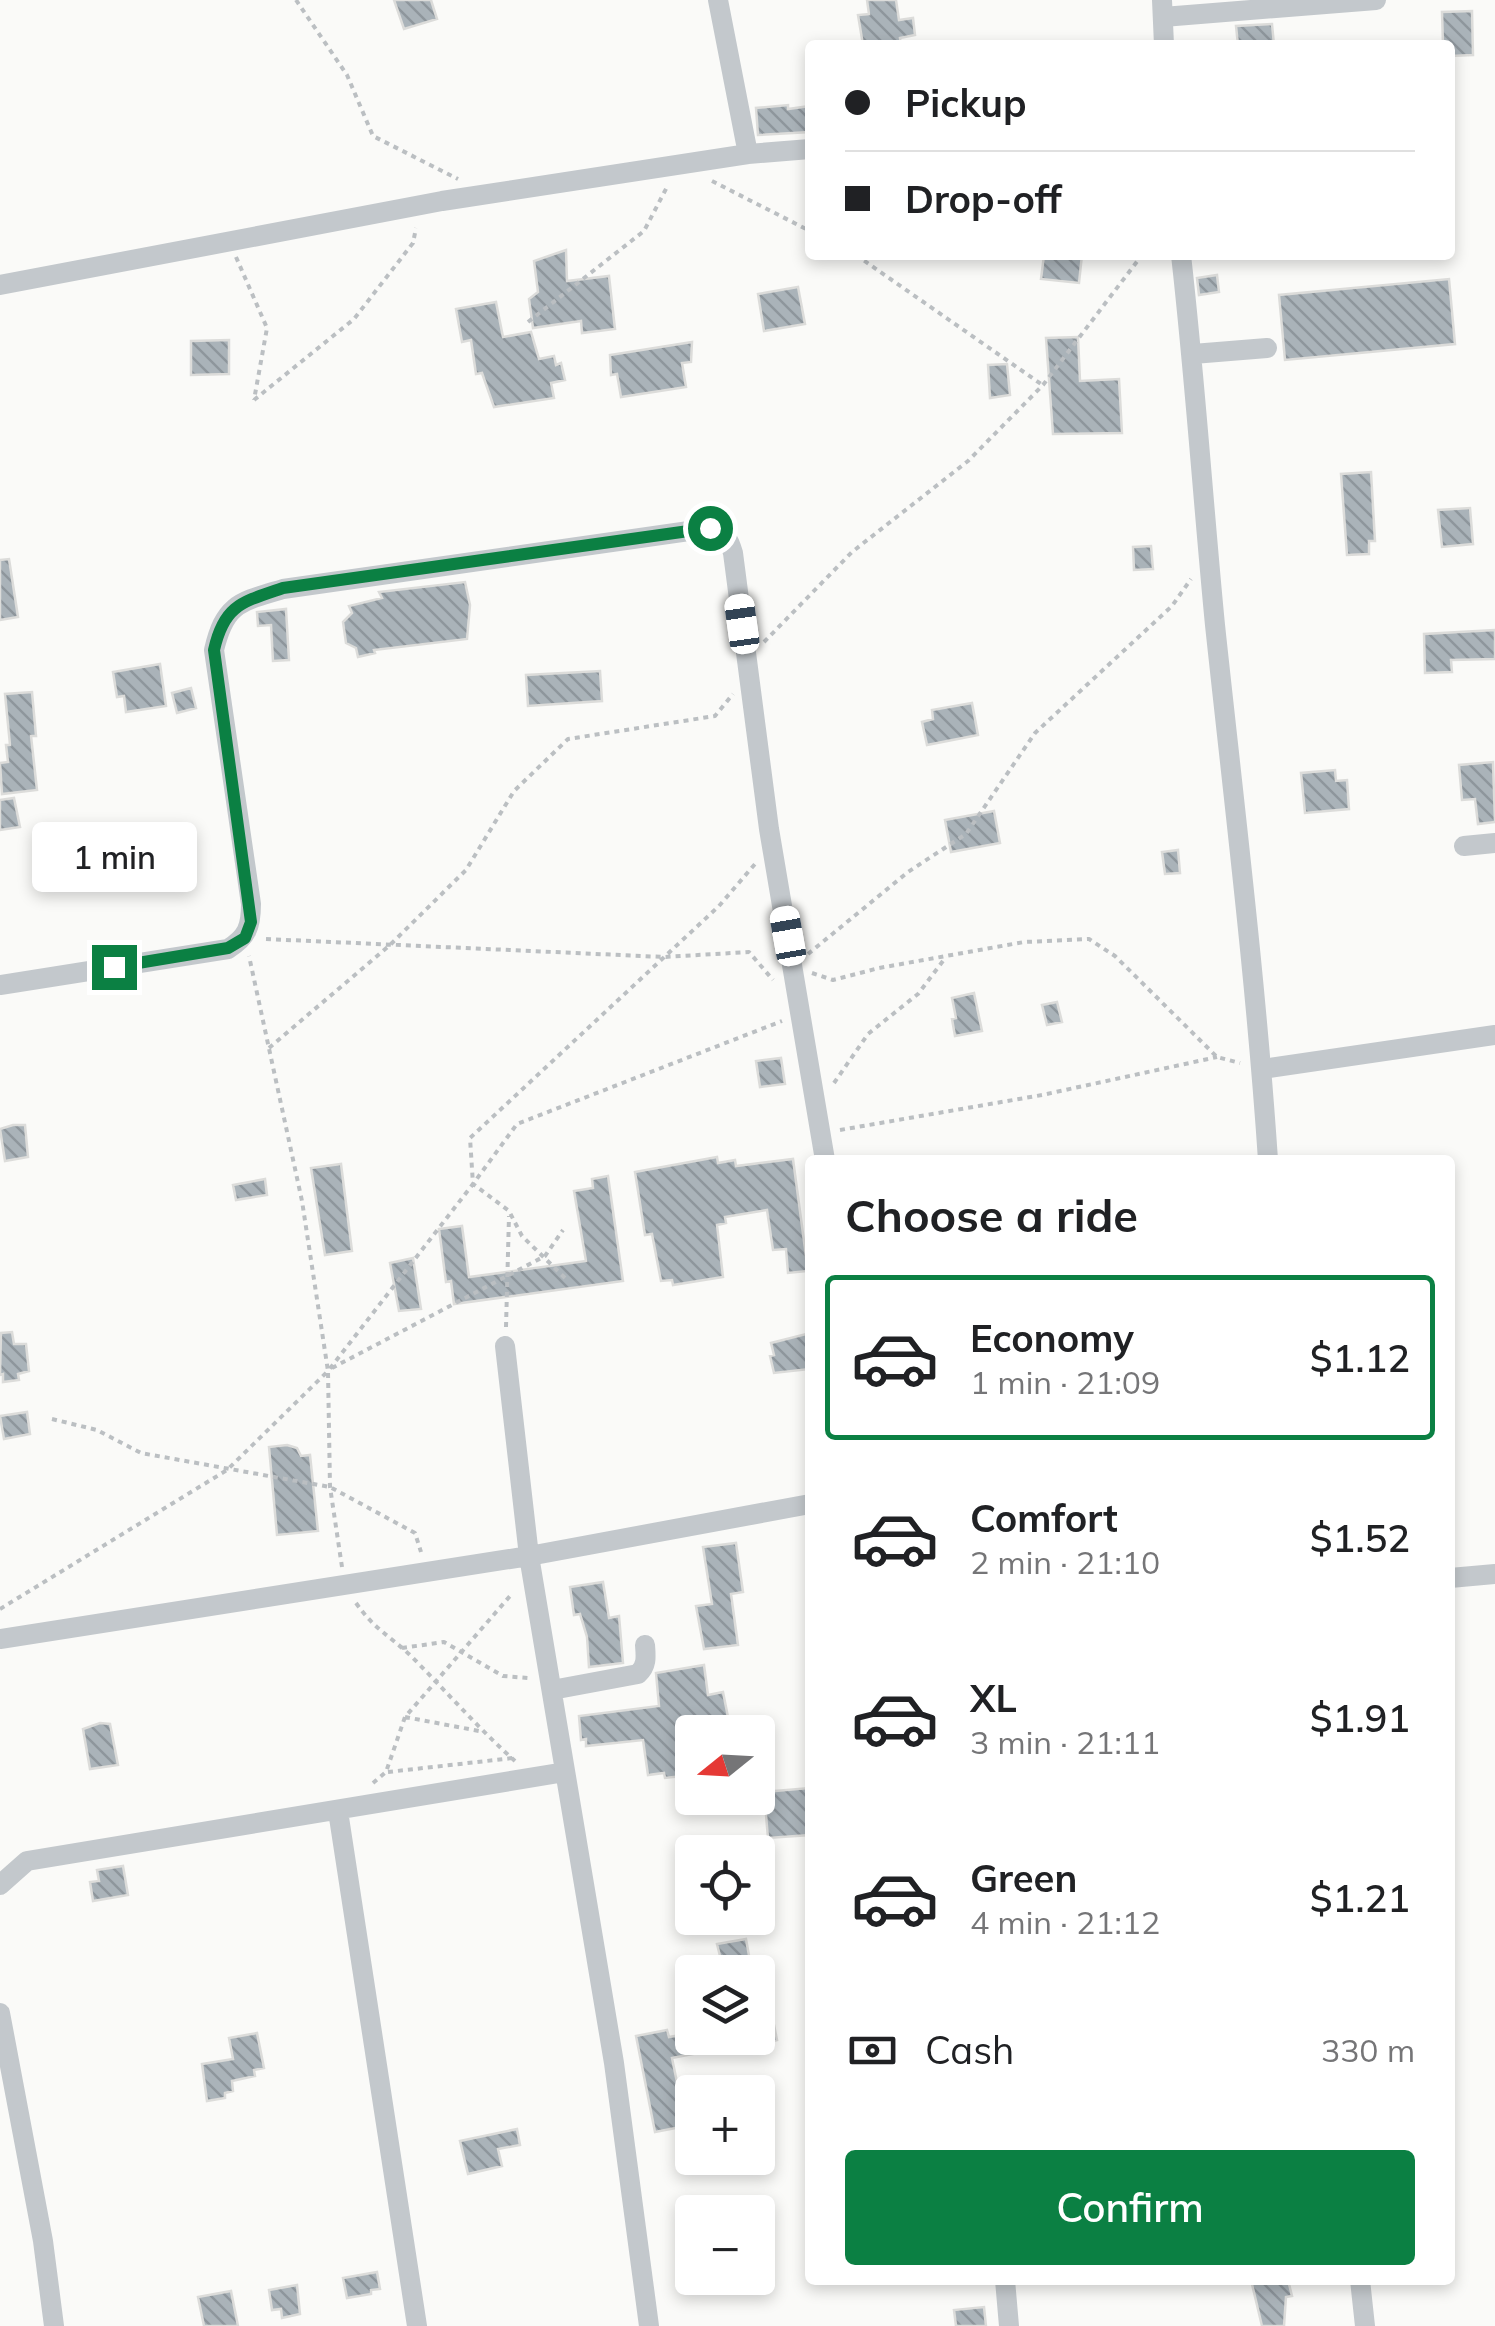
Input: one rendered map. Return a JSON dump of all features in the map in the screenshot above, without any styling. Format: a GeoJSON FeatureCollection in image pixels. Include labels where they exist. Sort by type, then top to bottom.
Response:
{"type":"FeatureCollection","features":[{"type":"Feature","properties":{"kind":"street"},"geometry":{"type":"LineString","coordinates":[[718,0],[748,154]]}},
{"type":"Feature","properties":{"kind":"street"},"geometry":{"type":"LineString","coordinates":[[1164,40],[1162,9],[1376,0]]}},
{"type":"Feature","properties":{"kind":"street"},"geometry":{"type":"LineString","coordinates":[[0,285],[420,205],[748,154],[805,149]]}},
{"type":"Feature","properties":{"kind":"street"},"geometry":{"type":"LineString","coordinates":[[1182,260],[1268,1155]]}},
{"type":"Feature","properties":{"kind":"street"},"geometry":{"type":"LineString","coordinates":[[1193,354],[1267,348]]}},
{"type":"Feature","properties":{"kind":"street"},"geometry":{"type":"LineString","coordinates":[[0,985],[228,948],[245,938],[251,922],[251,904],[214,650],[229,612],[250,599],[283,588],[710,528],[730,540],[772,846],[824,1155]]}},
{"type":"Feature","properties":{"kind":"street"},"geometry":{"type":"LineString","coordinates":[[1464,846],[1495,843]]}},
{"type":"Feature","properties":{"kind":"street"},"geometry":{"type":"LineString","coordinates":[[1262,1069],[1495,1035]]}},
{"type":"Feature","properties":{"kind":"street"},"geometry":{"type":"LineString","coordinates":[[505,1346],[529,1556],[614,2064],[650,2326]]}},
{"type":"Feature","properties":{"kind":"street"},"geometry":{"type":"LineString","coordinates":[[0,1639],[529,1556],[805,1505]]}},
{"type":"Feature","properties":{"kind":"street"},"geometry":{"type":"LineString","coordinates":[[1455,1578],[1495,1574]]}},
{"type":"Feature","properties":{"kind":"street"},"geometry":{"type":"LineString","coordinates":[[550,1685],[638,1674],[646,1661],[645,1645]]}},
{"type":"Feature","properties":{"kind":"street"},"geometry":{"type":"LineString","coordinates":[[0,1885],[27,1862],[565,1772]]}},
{"type":"Feature","properties":{"kind":"street"},"geometry":{"type":"LineString","coordinates":[[338,1811],[418,2326]]}},
{"type":"Feature","properties":{"kind":"street"},"geometry":{"type":"LineString","coordinates":[[0,2013],[43,2241],[54,2326]]}},
{"type":"Feature","properties":{"kind":"street"},"geometry":{"type":"LineString","coordinates":[[1005,2285],[1009,2326]]}},
{"type":"Feature","properties":{"kind":"street"},"geometry":{"type":"LineString","coordinates":[[1360,2285],[1364,2326]]}},
{"type":"Feature","properties":{"kind":"path"},"geometry":{"type":"LineString","coordinates":[[296,0],[347,75],[374,136],[490,194]]}},
{"type":"Feature","properties":{"kind":"path"},"geometry":{"type":"LineString","coordinates":[[528,322],[644,231],[666,189],[684,166],[805,228]]}},
{"type":"Feature","properties":{"kind":"path"},"geometry":{"type":"LineString","coordinates":[[227,242],[268,328],[254,400],[354,319],[413,243],[420,205]]}},
{"type":"Feature","properties":{"kind":"path"},"geometry":{"type":"LineString","coordinates":[[863,260],[1042,385]]}},
{"type":"Feature","properties":{"kind":"path"},"geometry":{"type":"LineString","coordinates":[[269,1048],[390,944],[466,870],[514,791],[568,739],[715,716],[748,668],[852,552],[968,461],[1042,385],[1138,260]]}},
{"type":"Feature","properties":{"kind":"path"},"geometry":{"type":"LineString","coordinates":[[793,966],[908,872],[966,834],[1034,732],[1172,606],[1208,554]]}},
{"type":"Feature","properties":{"kind":"path"},"geometry":{"type":"LineString","coordinates":[[565,1278],[522,1236],[509,1211],[473,1184],[470,1138],[719,906],[772,846]]}},
{"type":"Feature","properties":{"kind":"path"},"geometry":{"type":"LineString","coordinates":[[534,1777],[482,1732],[402,1648],[372,1626],[344,1585],[330,1486],[328,1370],[302,1201],[245,938],[664,957],[750,952],[776,982]]}},
{"type":"Feature","properties":{"kind":"path"},"geometry":{"type":"LineString","coordinates":[[793,966],[833,980],[1024,942],[1088,939],[1115,956],[1216,1057]]}},
{"type":"Feature","properties":{"kind":"path"},"geometry":{"type":"LineString","coordinates":[[817,1108],[868,1034],[918,994],[947,956]]}},
{"type":"Feature","properties":{"kind":"path"},"geometry":{"type":"LineString","coordinates":[[0,1609],[227,1470],[328,1370],[517,1124],[801,1013]]}},
{"type":"Feature","properties":{"kind":"path"},"geometry":{"type":"LineString","coordinates":[[821,1134],[1042,1095],[1216,1057],[1262,1069]]}},
{"type":"Feature","properties":{"kind":"path"},"geometry":{"type":"LineString","coordinates":[[505,1346],[509,1211]]}},
{"type":"Feature","properties":{"kind":"path"},"geometry":{"type":"LineString","coordinates":[[328,1370],[545,1256],[564,1230]]}},
{"type":"Feature","properties":{"kind":"path"},"geometry":{"type":"LineString","coordinates":[[52,1419],[97,1430],[142,1452],[330,1486],[416,1533],[428,1572]]}},
{"type":"Feature","properties":{"kind":"path"},"geometry":{"type":"LineString","coordinates":[[338,1811],[386,1772],[405,1718],[510,1596],[535,1590]]}},
{"type":"Feature","properties":{"kind":"path"},"geometry":{"type":"LineString","coordinates":[[402,1648],[444,1642],[503,1676],[550,1685]]}},
{"type":"Feature","properties":{"kind":"path"},"geometry":{"type":"LineString","coordinates":[[405,1718],[482,1732]]}},
{"type":"Feature","properties":{"kind":"path"},"geometry":{"type":"LineString","coordinates":[[386,1772],[512,1758]]}},
{"type":"Feature","properties":{"kind":"building"},"geometry":{"type":"Polygon","coordinates":[[[394,0],[431,0],[437,19],[404,29],[394,0]]]}},
{"type":"Feature","properties":{"kind":"building"},"geometry":{"type":"Polygon","coordinates":[[[867,0],[896,0],[899,20],[913,18],[915,35],[900,40],[862,40],[858,15],[869,14],[867,0]]]}},
{"type":"Feature","properties":{"kind":"building"},"geometry":{"type":"Polygon","coordinates":[[[1472,11],[1473,55],[1455,56],[1455,40],[1443,40],[1442,12],[1472,11]]]}},
{"type":"Feature","properties":{"kind":"building"},"geometry":{"type":"Polygon","coordinates":[[[1272,24],[1274,40],[1237,40],[1236,26],[1272,24]]]}},
{"type":"Feature","properties":{"kind":"building"},"geometry":{"type":"Polygon","coordinates":[[[805,107],[805,132],[758,135],[756,108],[805,107]]]}},
{"type":"Feature","properties":{"kind":"building"},"geometry":{"type":"Polygon","coordinates":[[[566,250],[567,281],[609,276],[615,329],[582,333],[581,321],[533,328],[529,299],[538,292],[534,261],[566,250]]]}},
{"type":"Feature","properties":{"kind":"building"},"geometry":{"type":"Polygon","coordinates":[[[1043,260],[1081,260],[1079,283],[1041,279],[1043,260]]]}},
{"type":"Feature","properties":{"kind":"building"},"geometry":{"type":"Polygon","coordinates":[[[1217,275],[1219,292],[1199,295],[1197,278],[1217,275]]]}},
{"type":"Feature","properties":{"kind":"building"},"geometry":{"type":"Polygon","coordinates":[[[1449,279],[1455,344],[1285,360],[1279,295],[1449,279]]]}},
{"type":"Feature","properties":{"kind":"building"},"geometry":{"type":"Polygon","coordinates":[[[798,287],[805,324],[764,331],[758,294],[798,287]]]}},
{"type":"Feature","properties":{"kind":"building"},"geometry":{"type":"Polygon","coordinates":[[[496,302],[503,337],[531,332],[539,359],[554,356],[556,365],[561,363],[565,380],[551,383],[554,398],[494,407],[482,373],[476,374],[471,340],[462,342],[456,309],[496,302]]]}},
{"type":"Feature","properties":{"kind":"building"},"geometry":{"type":"Polygon","coordinates":[[[1078,337],[1080,381],[1119,379],[1122,433],[1053,434],[1046,338],[1078,337]]]}},
{"type":"Feature","properties":{"kind":"building"},"geometry":{"type":"Polygon","coordinates":[[[229,340],[229,374],[191,375],[191,341],[229,340]]]}},
{"type":"Feature","properties":{"kind":"building"},"geometry":{"type":"Polygon","coordinates":[[[692,342],[691,362],[682,363],[686,387],[621,397],[617,374],[611,375],[610,355],[692,342]]]}},
{"type":"Feature","properties":{"kind":"building"},"geometry":{"type":"Polygon","coordinates":[[[1007,364],[1010,395],[990,398],[988,365],[1007,364]]]}},
{"type":"Feature","properties":{"kind":"building"},"geometry":{"type":"Polygon","coordinates":[[[1371,472],[1375,541],[1369,541],[1369,554],[1347,555],[1341,474],[1371,472]]]}},
{"type":"Feature","properties":{"kind":"building"},"geometry":{"type":"Polygon","coordinates":[[[1470,508],[1473,544],[1442,547],[1438,510],[1470,508]]]}},
{"type":"Feature","properties":{"kind":"building"},"geometry":{"type":"Polygon","coordinates":[[[1151,546],[1153,569],[1134,570],[1133,547],[1151,546]]]}},
{"type":"Feature","properties":{"kind":"building"},"geometry":{"type":"Polygon","coordinates":[[[9,559],[18,617],[0,620],[0,560],[9,559]]]}},
{"type":"Feature","properties":{"kind":"building"},"geometry":{"type":"Polygon","coordinates":[[[465,582],[470,605],[467,639],[374,650],[375,653],[358,657],[356,648],[346,643],[343,622],[352,613],[349,606],[382,598],[379,592],[465,582]]]}},
{"type":"Feature","properties":{"kind":"building"},"geometry":{"type":"Polygon","coordinates":[[[286,609],[289,660],[273,661],[271,625],[258,626],[257,612],[286,609]]]}},
{"type":"Feature","properties":{"kind":"building"},"geometry":{"type":"Polygon","coordinates":[[[1495,630],[1495,659],[1451,660],[1452,672],[1425,673],[1424,634],[1495,630]]]}},
{"type":"Feature","properties":{"kind":"building"},"geometry":{"type":"Polygon","coordinates":[[[160,664],[166,706],[126,712],[124,696],[117,697],[113,672],[160,664]]]}},
{"type":"Feature","properties":{"kind":"building"},"geometry":{"type":"Polygon","coordinates":[[[600,671],[602,701],[528,706],[526,675],[600,671]]]}},
{"type":"Feature","properties":{"kind":"building"},"geometry":{"type":"Polygon","coordinates":[[[191,688],[196,708],[177,713],[172,693],[191,688]]]}},
{"type":"Feature","properties":{"kind":"building"},"geometry":{"type":"Polygon","coordinates":[[[32,692],[36,736],[31,736],[37,790],[2,794],[0,763],[8,762],[6,745],[10,745],[5,694],[32,692]]]}},
{"type":"Feature","properties":{"kind":"building"},"geometry":{"type":"Polygon","coordinates":[[[972,703],[978,735],[927,745],[922,722],[933,719],[932,710],[972,703]]]}},
{"type":"Feature","properties":{"kind":"building"},"geometry":{"type":"Polygon","coordinates":[[[1493,762],[1495,822],[1478,824],[1475,799],[1462,800],[1459,765],[1493,762]]]}},
{"type":"Feature","properties":{"kind":"building"},"geometry":{"type":"Polygon","coordinates":[[[1335,770],[1336,781],[1347,780],[1349,809],[1305,813],[1301,773],[1335,770]]]}},
{"type":"Feature","properties":{"kind":"building"},"geometry":{"type":"Polygon","coordinates":[[[14,798],[20,827],[0,830],[0,800],[14,798]]]}},
{"type":"Feature","properties":{"kind":"building"},"geometry":{"type":"Polygon","coordinates":[[[994,811],[1000,843],[951,852],[945,820],[994,811]]]}},
{"type":"Feature","properties":{"kind":"building"},"geometry":{"type":"Polygon","coordinates":[[[1178,850],[1180,873],[1165,874],[1162,852],[1178,850]]]}},
{"type":"Feature","properties":{"kind":"building"},"geometry":{"type":"Polygon","coordinates":[[[974,993],[982,1031],[955,1036],[952,998],[974,993]]]}},
{"type":"Feature","properties":{"kind":"building"},"geometry":{"type":"Polygon","coordinates":[[[1057,1002],[1062,1022],[1047,1025],[1042,1005],[1057,1002]]]}},
{"type":"Feature","properties":{"kind":"building"},"geometry":{"type":"Polygon","coordinates":[[[781,1058],[785,1084],[760,1087],[756,1061],[781,1058]]]}},
{"type":"Feature","properties":{"kind":"building"},"geometry":{"type":"Polygon","coordinates":[[[25,1125],[28,1157],[5,1161],[0,1129],[25,1125]]]}},
{"type":"Feature","properties":{"kind":"building"},"geometry":{"type":"Polygon","coordinates":[[[717,1157],[718,1163],[735,1160],[736,1166],[793,1159],[805,1271],[788,1273],[786,1249],[773,1250],[767,1210],[725,1217],[726,1223],[717,1225],[723,1277],[673,1285],[672,1280],[661,1281],[652,1234],[645,1235],[635,1172],[717,1157]]]}},
{"type":"Feature","properties":{"kind":"building"},"geometry":{"type":"Polygon","coordinates":[[[341,1164],[352,1251],[325,1255],[311,1168],[341,1164]]]}},
{"type":"Feature","properties":{"kind":"building"},"geometry":{"type":"Polygon","coordinates":[[[608,1176],[623,1281],[454,1304],[451,1281],[446,1282],[439,1229],[462,1226],[469,1277],[586,1261],[574,1191],[593,1188],[592,1179],[608,1176]]]}},
{"type":"Feature","properties":{"kind":"building"},"geometry":{"type":"Polygon","coordinates":[[[265,1179],[267,1195],[236,1200],[233,1185],[265,1179]]]}},
{"type":"Feature","properties":{"kind":"building"},"geometry":{"type":"Polygon","coordinates":[[[413,1258],[421,1309],[399,1311],[390,1263],[413,1258]]]}},
{"type":"Feature","properties":{"kind":"building"},"geometry":{"type":"Polygon","coordinates":[[[12,1332],[14,1344],[26,1344],[29,1371],[18,1374],[19,1380],[3,1382],[1,1333],[12,1332]]]}},
{"type":"Feature","properties":{"kind":"building"},"geometry":{"type":"Polygon","coordinates":[[[805,1334],[805,1370],[774,1373],[771,1343],[805,1334]]]}},
{"type":"Feature","properties":{"kind":"building"},"geometry":{"type":"Polygon","coordinates":[[[27,1412],[30,1434],[4,1439],[0,1416],[27,1412]]]}},
{"type":"Feature","properties":{"kind":"building"},"geometry":{"type":"Polygon","coordinates":[[[269,1447],[297,1448],[301,1456],[310,1455],[318,1531],[277,1535],[269,1447]]]}},
{"type":"Feature","properties":{"kind":"building"},"geometry":{"type":"Polygon","coordinates":[[[736,1543],[743,1592],[731,1594],[738,1645],[704,1649],[696,1606],[712,1604],[703,1547],[736,1543]]]}},
{"type":"Feature","properties":{"kind":"building"},"geometry":{"type":"Polygon","coordinates":[[[603,1582],[609,1618],[619,1616],[623,1663],[589,1667],[587,1637],[580,1614],[574,1615],[570,1587],[603,1582]]]}},
{"type":"Feature","properties":{"kind":"building"},"geometry":{"type":"Polygon","coordinates":[[[704,1665],[708,1695],[723,1692],[728,1715],[675,1715],[675,1777],[665,1778],[664,1773],[648,1775],[643,1740],[586,1746],[586,1739],[581,1740],[579,1716],[659,1706],[656,1673],[704,1665]]]}},
{"type":"Feature","properties":{"kind":"building"},"geometry":{"type":"Polygon","coordinates":[[[110,1724],[118,1765],[90,1769],[83,1729],[110,1724]]]}},
{"type":"Feature","properties":{"kind":"building"},"geometry":{"type":"Polygon","coordinates":[[[805,1788],[805,1835],[768,1835],[766,1815],[775,1815],[775,1791],[805,1788]]]}},
{"type":"Feature","properties":{"kind":"building"},"geometry":{"type":"Polygon","coordinates":[[[123,1866],[128,1895],[93,1901],[90,1882],[99,1881],[97,1870],[123,1866]]]}},
{"type":"Feature","properties":{"kind":"building"},"geometry":{"type":"Polygon","coordinates":[[[746,1939],[749,1955],[720,1955],[717,1944],[746,1939]]]}},
{"type":"Feature","properties":{"kind":"building"},"geometry":{"type":"Polygon","coordinates":[[[667,2030],[669,2037],[675,2036],[675,2055],[687,2055],[672,2058],[675,2128],[655,2132],[636,2036],[667,2030]]]}},
{"type":"Feature","properties":{"kind":"building"},"geometry":{"type":"Polygon","coordinates":[[[257,2033],[264,2068],[254,2070],[255,2076],[232,2081],[233,2091],[225,2093],[225,2098],[207,2101],[202,2064],[233,2059],[229,2038],[257,2033]]]}},
{"type":"Feature","properties":{"kind":"building"},"geometry":{"type":"Polygon","coordinates":[[[517,2129],[520,2145],[498,2149],[502,2166],[468,2174],[460,2141],[517,2129]]]}},
{"type":"Feature","properties":{"kind":"building"},"geometry":{"type":"Polygon","coordinates":[[[377,2272],[380,2289],[347,2298],[343,2278],[377,2272]]]}},
{"type":"Feature","properties":{"kind":"building"},"geometry":{"type":"Polygon","coordinates":[[[297,2285],[300,2314],[282,2318],[281,2309],[272,2310],[269,2290],[297,2285]]]}},
{"type":"Feature","properties":{"kind":"building"},"geometry":{"type":"Polygon","coordinates":[[[1252,2285],[1289,2285],[1292,2296],[1286,2297],[1284,2326],[1262,2326],[1252,2285]]]}},
{"type":"Feature","properties":{"kind":"building"},"geometry":{"type":"Polygon","coordinates":[[[231,2291],[238,2326],[204,2326],[198,2297],[231,2291]]]}},
{"type":"Feature","properties":{"kind":"building"},"geometry":{"type":"Polygon","coordinates":[[[984,2307],[986,2326],[956,2326],[954,2310],[984,2307]]]}},
{"type":"Feature","properties":{"kind":"route"},"geometry":{"type":"LineString","coordinates":[[114,967],[228,948],[245,938],[251,922],[214,650],[229,612],[250,599],[283,588],[710,528]]}}]}
